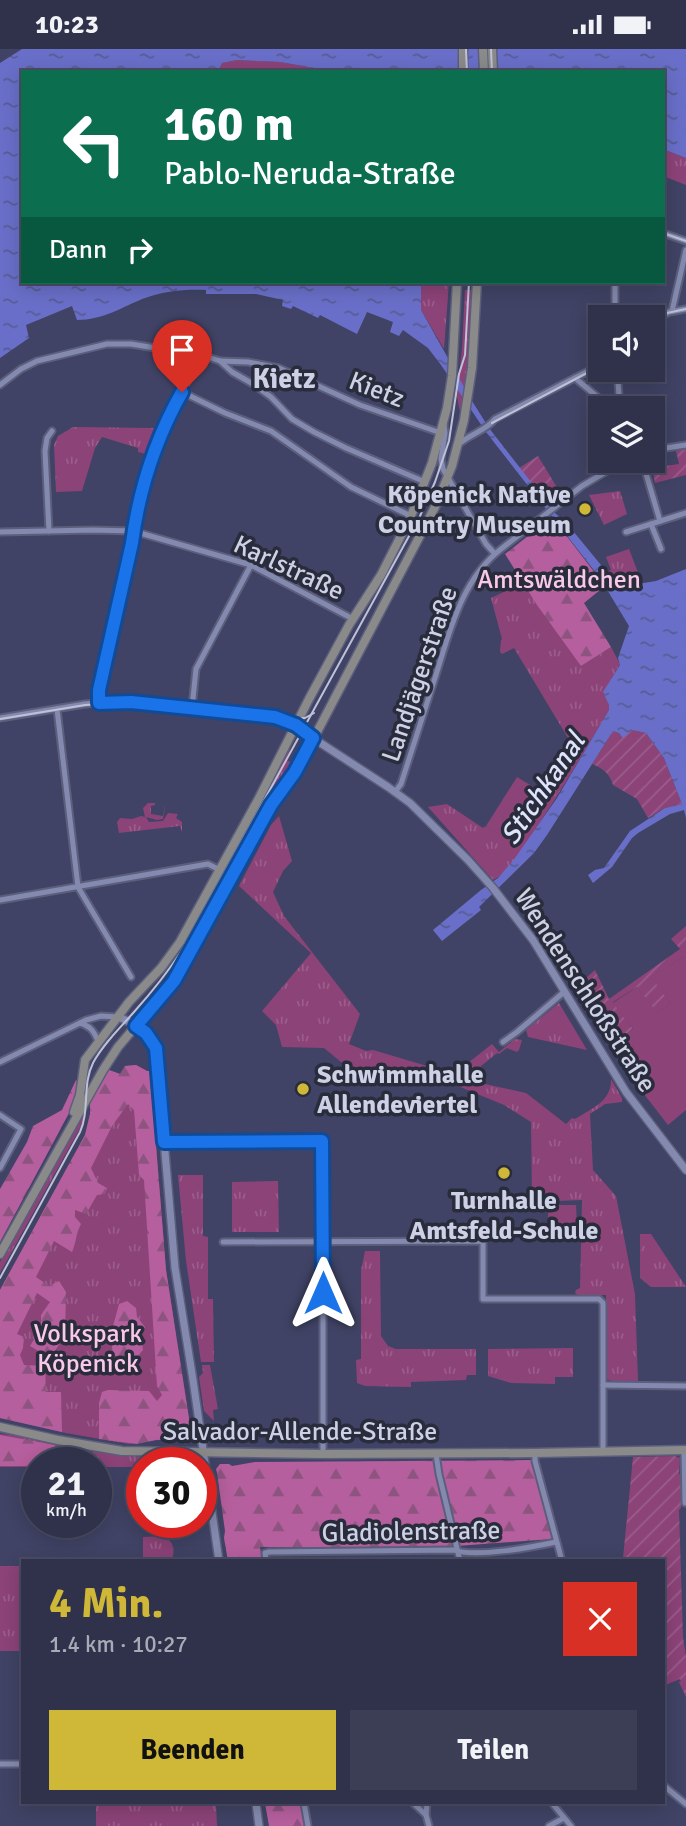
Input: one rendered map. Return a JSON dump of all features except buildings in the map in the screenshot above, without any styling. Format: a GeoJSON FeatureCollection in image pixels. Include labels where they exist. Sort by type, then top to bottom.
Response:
{"type":"FeatureCollection","features":[{"type":"Feature","properties":{"kind":"main road"},"geometry":{"type":"LineString","coordinates":[[463,49],[463,70]]}},
{"type":"Feature","properties":{"kind":"main road"},"geometry":{"type":"LineString","coordinates":[[484,49],[484,70]]}},
{"type":"Feature","properties":{"kind":"main road"},"geometry":{"type":"LineString","coordinates":[[492,49],[493,70]]}},
{"type":"Feature","properties":{"kind":"main road"},"geometry":{"type":"LineString","coordinates":[[43,1177],[46,1162],[78,1104],[85,1060],[129,1002],[176,948],[411,516],[441,433],[451,386],[457,284]]}},
{"type":"Feature","properties":{"kind":"main road"},"geometry":{"type":"LineString","coordinates":[[0,1254],[103,1070],[121,1043],[174,981],[271,805],[295,772],[428,523],[448,478],[466,413],[477,284]]}},
{"type":"Feature","properties":{"kind":"main road","name":"Salvador-Allende-Straße"},"geometry":{"type":"LineString","coordinates":[[0,1427],[126,1451]]}},
{"type":"Feature","properties":{"kind":"main road","name":"Salvador-Allende-Straße"},"geometry":{"type":"LineString","coordinates":[[217,1453],[436,1454],[685,1450]]}},
{"type":"Feature","properties":{"kind":"street"},"geometry":{"type":"LineString","coordinates":[[665,234],[686,241]]}},
{"type":"Feature","properties":{"kind":"street"},"geometry":{"type":"LineString","coordinates":[[672,311],[686,250]]}},
{"type":"Feature","properties":{"kind":"street"},"geometry":{"type":"LineString","coordinates":[[615,284],[615,305]]}},
{"type":"Feature","properties":{"kind":"street"},"geometry":{"type":"LineString","coordinates":[[665,314],[686,309]]}},
{"type":"Feature","properties":{"kind":"street"},"geometry":{"type":"LineString","coordinates":[[0,384],[37,361],[107,344],[131,344],[199,355],[220,361],[271,397],[292,419],[346,448],[425,482]]}},
{"type":"Feature","properties":{"kind":"street"},"geometry":{"type":"LineString","coordinates":[[99,703],[100,684],[133,531],[157,442],[199,355]]}},
{"type":"Feature","properties":{"kind":"street","name":"Kietz"},"geometry":{"type":"LineString","coordinates":[[220,361],[248,362],[281,369],[360,405],[441,433]]}},
{"type":"Feature","properties":{"kind":"street"},"geometry":{"type":"LineString","coordinates":[[459,444],[496,419],[588,371]]}},
{"type":"Feature","properties":{"kind":"street"},"geometry":{"type":"LineString","coordinates":[[575,377],[597,396]]}},
{"type":"Feature","properties":{"kind":"street"},"geometry":{"type":"LineString","coordinates":[[182,392],[271,431],[351,487],[411,516]]}},
{"type":"Feature","properties":{"kind":"street"},"geometry":{"type":"LineString","coordinates":[[443,423],[445,433],[441,461],[486,544],[495,554]]}},
{"type":"Feature","properties":{"kind":"street"},"geometry":{"type":"LineString","coordinates":[[49,531],[45,451],[47,438],[52,431]]}},
{"type":"Feature","properties":{"kind":"street"},"geometry":{"type":"LineString","coordinates":[[665,448],[686,445]]}},
{"type":"Feature","properties":{"kind":"street","name":"Landjägerstraße"},"geometry":{"type":"LineString","coordinates":[[395,792],[401,784],[458,609],[473,580],[495,554],[582,486],[604,473]]}},
{"type":"Feature","properties":{"kind":"street"},"geometry":{"type":"LineString","coordinates":[[646,473],[660,521]]}},
{"type":"Feature","properties":{"kind":"street"},"geometry":{"type":"LineString","coordinates":[[630,531],[686,513]]}},
{"type":"Feature","properties":{"kind":"street"},"geometry":{"type":"LineString","coordinates":[[651,524],[661,549]]}},
{"type":"Feature","properties":{"kind":"street","name":"Karlstraße"},"geometry":{"type":"LineString","coordinates":[[0,533],[133,531],[251,565],[353,619]]}},
{"type":"Feature","properties":{"kind":"street"},"geometry":{"type":"LineString","coordinates":[[192,708],[196,669],[251,565]]}},
{"type":"Feature","properties":{"kind":"street","name":"Wendenschloßstraße"},"geometry":{"type":"LineString","coordinates":[[0,718],[99,703],[131,702],[275,717],[296,725],[418,810],[504,901],[533,940],[626,1092],[686,1171]]}},
{"type":"Feature","properties":{"kind":"street"},"geometry":{"type":"LineString","coordinates":[[57,709],[78,887],[131,977]]}},
{"type":"Feature","properties":{"kind":"street"},"geometry":{"type":"LineString","coordinates":[[0,901],[208,864],[220,870]]}},
{"type":"Feature","properties":{"kind":"street"},"geometry":{"type":"LineString","coordinates":[[503,1042],[565,992]]}},
{"type":"Feature","properties":{"kind":"street"},"geometry":{"type":"LineString","coordinates":[[0,1062],[80,1023],[101,1016],[118,1017],[136,1026],[146,1033],[156,1048],[174,1268],[203,1447]]}},
{"type":"Feature","properties":{"kind":"street"},"geometry":{"type":"LineString","coordinates":[[80,1023],[88,1025],[98,1041]]}},
{"type":"Feature","properties":{"kind":"street"},"geometry":{"type":"LineString","coordinates":[[0,1115],[22,1129],[0,1168]]}},
{"type":"Feature","properties":{"kind":"street"},"geometry":{"type":"LineString","coordinates":[[164,1142],[322,1141],[323,1454]]}},
{"type":"Feature","properties":{"kind":"street"},"geometry":{"type":"LineString","coordinates":[[223,1242],[483,1241],[483,1299],[599,1299],[603,1303],[603,1451]]}},
{"type":"Feature","properties":{"kind":"street"},"geometry":{"type":"LineString","coordinates":[[603,1385],[686,1386]]}},
{"type":"Feature","properties":{"kind":"street","name":"Salvador-Allende-Straße"},"geometry":{"type":"LineString","coordinates":[[685,1450],[685,1503]]}},
{"type":"Feature","properties":{"kind":"street"},"geometry":{"type":"LineString","coordinates":[[535,1453],[561,1559]]}},
{"type":"Feature","properties":{"kind":"street"},"geometry":{"type":"LineString","coordinates":[[436,1454],[460,1559]]}},
{"type":"Feature","properties":{"kind":"street"},"geometry":{"type":"LineString","coordinates":[[216,1538],[219,1559]]}},
{"type":"Feature","properties":{"kind":"street","name":"Gladiolenstraße"},"geometry":{"type":"LineString","coordinates":[[266,1559],[264,1553],[454,1550],[461,1553],[503,1551],[556,1542]]}},
{"type":"Feature","properties":{"kind":"street"},"geometry":{"type":"LineString","coordinates":[[0,1765],[21,1764]]}},
{"type":"Feature","properties":{"kind":"street"},"geometry":{"type":"LineString","coordinates":[[665,1787],[686,1804]]}},
{"type":"Feature","properties":{"kind":"street"},"geometry":{"type":"LineString","coordinates":[[256,1804],[259,1826]]}},
{"type":"Feature","properties":{"kind":"street"},"geometry":{"type":"LineString","coordinates":[[304,1804],[308,1826]]}},
{"type":"Feature","properties":{"kind":"street"},"geometry":{"type":"LineString","coordinates":[[414,1804],[426,1815]]}},
{"type":"Feature","properties":{"kind":"street"},"geometry":{"type":"LineString","coordinates":[[426,1804],[429,1826]]}},
{"type":"Feature","properties":{"kind":"street"},"geometry":{"type":"LineString","coordinates":[[553,1804],[571,1826]]}},
{"type":"Feature","properties":{"kind":"street"},"geometry":{"type":"LineString","coordinates":[[549,1826],[564,1818]]}},
{"type":"Feature","properties":{"kind":"green space"},"geometry":{"type":"Polygon","coordinates":[[[237,60],[280,62],[326,70],[219,70],[222,63],[237,60]]]}},
{"type":"Feature","properties":{"kind":"green space"},"geometry":{"type":"Polygon","coordinates":[[[665,150],[686,158],[686,185],[665,177],[665,150]]]}},
{"type":"Feature","properties":{"kind":"green space"},"geometry":{"type":"Polygon","coordinates":[[[421,284],[449,284],[444,349],[421,310],[421,284]]]}},
{"type":"Feature","properties":{"kind":"green space"},"geometry":{"type":"Polygon","coordinates":[[[465,290],[473,290],[462,414],[457,396],[465,290]]]}},
{"type":"Feature","properties":{"kind":"green space"},"geometry":{"type":"Polygon","coordinates":[[[73,427],[154,428],[146,454],[138,452],[138,448],[102,437],[95,448],[82,491],[56,492],[54,445],[58,436],[73,427]]]}},
{"type":"Feature","properties":{"kind":"green space"},"geometry":{"type":"Polygon","coordinates":[[[686,449],[686,475],[655,483],[653,473],[665,473],[665,466],[679,464],[676,451],[686,449]]]}},
{"type":"Feature","properties":{"kind":"green space"},"geometry":{"type":"Polygon","coordinates":[[[538,456],[561,494],[549,505],[519,468],[538,456]]]}},
{"type":"Feature","properties":{"kind":"green space"},"geometry":{"type":"Polygon","coordinates":[[[620,491],[627,514],[604,525],[589,495],[620,491]]]}},
{"type":"Feature","properties":{"kind":"green space","name":"Amtswäldchen"},"geometry":{"type":"Polygon","coordinates":[[[552,517],[605,586],[584,603],[611,647],[581,666],[537,605],[505,554],[552,517]]]}},
{"type":"Feature","properties":{"kind":"green space"},"geometry":{"type":"Polygon","coordinates":[[[629,549],[642,583],[619,587],[607,572],[611,570],[606,557],[629,549]]]}},
{"type":"Feature","properties":{"kind":"green space"},"geometry":{"type":"Polygon","coordinates":[[[531,579],[581,666],[611,647],[620,664],[604,692],[609,710],[521,851],[508,868],[493,880],[428,807],[447,804],[483,828],[486,826],[505,837],[568,738],[514,648],[502,654],[500,652],[502,639],[491,598],[531,579]]]}},
{"type":"Feature","properties":{"kind":"green space"},"geometry":{"type":"Polygon","coordinates":[[[632,730],[646,733],[664,758],[682,804],[665,808],[648,818],[637,799],[613,785],[606,772],[592,764],[613,731],[623,737],[632,730]]]}},
{"type":"Feature","properties":{"kind":"green space"},"geometry":{"type":"Polygon","coordinates":[[[287,748],[290,750],[286,760],[290,762],[296,753],[299,754],[197,932],[191,929],[287,748]]]}},
{"type":"Feature","properties":{"kind":"green space"},"geometry":{"type":"Polygon","coordinates":[[[517,777],[537,789],[505,838],[486,826],[517,777]]]}},
{"type":"Feature","properties":{"kind":"green space"},"geometry":{"type":"Polygon","coordinates":[[[148,803],[155,803],[151,806],[151,814],[163,816],[165,805],[163,819],[146,817],[149,822],[163,821],[168,813],[178,814],[176,818],[182,822],[182,832],[180,826],[119,833],[117,822],[120,818],[145,817],[143,808],[148,803]]]}},
{"type":"Feature","properties":{"kind":"green space"},"geometry":{"type":"Polygon","coordinates":[[[279,816],[292,861],[283,871],[273,892],[284,916],[360,1014],[349,1044],[454,1074],[492,1044],[499,1052],[515,1039],[522,1040],[517,1052],[507,1048],[481,1066],[476,1082],[526,1093],[566,1124],[604,1099],[611,1079],[622,1102],[605,1104],[590,1114],[593,1170],[616,1196],[635,1294],[638,1381],[607,1379],[606,1295],[579,1296],[575,1293],[580,1288],[582,1200],[532,1202],[531,1122],[504,1105],[453,1084],[369,1073],[341,1062],[324,1048],[282,1047],[276,1025],[262,1011],[311,953],[239,886],[271,825],[279,816]]]}},
{"type":"Feature","properties":{"kind":"green space"},"geometry":{"type":"Polygon","coordinates":[[[686,926],[686,955],[652,977],[671,1004],[656,1014],[637,987],[613,1002],[633,1029],[613,1045],[577,986],[595,970],[609,999],[680,949],[671,939],[686,926]]]}},
{"type":"Feature","properties":{"kind":"green space"},"geometry":{"type":"Polygon","coordinates":[[[686,955],[686,1110],[668,1125],[640,1089],[613,1045],[633,1029],[613,1003],[637,987],[657,1013],[671,1004],[651,977],[686,955]]]}},
{"type":"Feature","properties":{"kind":"green space"},"geometry":{"type":"Polygon","coordinates":[[[559,1003],[587,1050],[528,1037],[526,1030],[559,1003]]]}},
{"type":"Feature","properties":{"kind":"green space","name":"Volkspark Köpenick"},"geometry":{"type":"Polygon","coordinates":[[[136,1065],[150,1071],[166,1270],[192,1438],[129,1444],[0,1418],[0,1290],[85,1135],[90,1099],[109,1070],[120,1074],[125,1066],[136,1065]]]}},
{"type":"Feature","properties":{"kind":"green space"},"geometry":{"type":"Polygon","coordinates":[[[136,1065],[150,1071],[166,1270],[192,1438],[137,1444],[99,1439],[99,1403],[102,1392],[149,1391],[157,1401],[162,1395],[157,1386],[144,1180],[139,1175],[134,1110],[128,1104],[112,1126],[91,1168],[98,1183],[107,1188],[105,1194],[97,1195],[86,1214],[75,1210],[75,1217],[81,1224],[72,1252],[54,1241],[36,1277],[49,1286],[59,1281],[66,1292],[65,1336],[50,1358],[30,1346],[41,1328],[41,1315],[50,1302],[37,1293],[17,1334],[24,1337],[20,1355],[24,1365],[45,1366],[46,1392],[61,1392],[62,1432],[0,1418],[0,1290],[85,1135],[90,1099],[109,1070],[120,1074],[125,1066],[136,1065]]]}},
{"type":"Feature","properties":{"kind":"green space"},"geometry":{"type":"Polygon","coordinates":[[[76,1080],[76,1100],[0,1242],[0,1189],[27,1142],[33,1126],[62,1110],[76,1080]]]}},
{"type":"Feature","properties":{"kind":"green space"},"geometry":{"type":"Polygon","coordinates":[[[84,1110],[79,1130],[0,1273],[0,1262],[84,1110]]]}},
{"type":"Feature","properties":{"kind":"green space"},"geometry":{"type":"Polygon","coordinates":[[[178,1175],[203,1175],[203,1236],[208,1237],[208,1299],[213,1299],[214,1362],[201,1362],[186,1261],[178,1175]]]}},
{"type":"Feature","properties":{"kind":"green space"},"geometry":{"type":"Polygon","coordinates":[[[278,1181],[279,1232],[232,1232],[232,1182],[278,1181]]]}},
{"type":"Feature","properties":{"kind":"green space"},"geometry":{"type":"Polygon","coordinates":[[[548,1205],[576,1205],[577,1224],[548,1224],[548,1205]]]}},
{"type":"Feature","properties":{"kind":"green space"},"geometry":{"type":"Polygon","coordinates":[[[640,1234],[651,1234],[686,1287],[651,1287],[640,1278],[640,1234]]]}},
{"type":"Feature","properties":{"kind":"green space"},"geometry":{"type":"Polygon","coordinates":[[[365,1251],[380,1251],[381,1336],[388,1346],[396,1349],[476,1349],[476,1375],[467,1375],[466,1380],[411,1382],[411,1387],[365,1386],[357,1383],[356,1360],[361,1359],[361,1270],[365,1251]]]}},
{"type":"Feature","properties":{"kind":"green space"},"geometry":{"type":"Polygon","coordinates":[[[127,1301],[136,1308],[137,1317],[145,1327],[141,1336],[143,1350],[126,1368],[113,1353],[104,1327],[113,1326],[119,1304],[127,1301]]]}},
{"type":"Feature","properties":{"kind":"green space"},"geometry":{"type":"Polygon","coordinates":[[[573,1348],[573,1377],[555,1377],[555,1384],[511,1383],[488,1376],[488,1349],[573,1348]]]}},
{"type":"Feature","properties":{"kind":"green space"},"geometry":{"type":"Polygon","coordinates":[[[202,1365],[210,1365],[218,1409],[213,1410],[214,1421],[204,1411],[199,1377],[203,1373],[202,1365]]]}},
{"type":"Feature","properties":{"kind":"green space"},"geometry":{"type":"Polygon","coordinates":[[[0,1434],[31,1437],[72,1447],[21,1447],[21,1467],[0,1467],[0,1434]]]}},
{"type":"Feature","properties":{"kind":"green space"},"geometry":{"type":"Polygon","coordinates":[[[0,1435],[55,1445],[21,1447],[21,1466],[0,1466],[0,1435]]]}},
{"type":"Feature","properties":{"kind":"green space"},"geometry":{"type":"Polygon","coordinates":[[[112,1453],[126,1455],[126,1467],[112,1467],[112,1453]]]}},
{"type":"Feature","properties":{"kind":"green space"},"geometry":{"type":"Polygon","coordinates":[[[633,1457],[680,1458],[679,1510],[686,1697],[680,1679],[665,1685],[665,1559],[623,1559],[633,1457]]]}},
{"type":"Feature","properties":{"kind":"green space"},"geometry":{"type":"Polygon","coordinates":[[[531,1460],[552,1539],[430,1548],[260,1547],[262,1559],[228,1559],[217,1468],[220,1464],[232,1466],[255,1462],[531,1460]]]}},
{"type":"Feature","properties":{"kind":"green space"},"geometry":{"type":"Polygon","coordinates":[[[143,1538],[165,1538],[173,1546],[172,1559],[143,1559],[143,1538]]]}},
{"type":"Feature","properties":{"kind":"green space"},"geometry":{"type":"Polygon","coordinates":[[[0,1566],[21,1566],[21,1651],[0,1651],[0,1566]]]}},
{"type":"Feature","properties":{"kind":"green space"},"geometry":{"type":"Polygon","coordinates":[[[96,1804],[216,1804],[217,1826],[96,1826],[96,1804]]]}},
{"type":"Feature","properties":{"kind":"green space"},"geometry":{"type":"Polygon","coordinates":[[[265,1804],[301,1804],[305,1826],[269,1826],[265,1804]]]}},
{"type":"Feature","properties":{"kind":"water"},"geometry":{"type":"Polygon","coordinates":[[[22,49],[686,49],[686,158],[665,150],[665,70],[326,70],[280,62],[237,60],[222,63],[219,70],[21,70],[21,284],[421,284],[421,310],[489,428],[556,514],[564,520],[619,587],[656,581],[686,569],[686,818],[684,810],[670,814],[638,833],[612,867],[593,883],[588,875],[604,868],[630,831],[665,808],[682,804],[664,758],[646,733],[632,730],[623,738],[613,731],[534,853],[479,907],[481,910],[442,941],[433,930],[498,878],[557,798],[609,710],[603,692],[620,665],[618,658],[629,626],[600,578],[486,432],[428,348],[403,330],[399,336],[390,332],[393,322],[367,312],[357,334],[320,315],[318,318],[293,306],[291,309],[282,306],[283,300],[256,294],[206,294],[206,290],[183,290],[145,298],[104,315],[86,319],[77,320],[72,306],[26,325],[29,338],[0,358],[0,63],[22,49]]]}},
{"type":"Feature","properties":{"kind":"tram line"},"geometry":{"type":"LineString","coordinates":[[466,49],[467,70]]}},
{"type":"Feature","properties":{"kind":"tram line"},"geometry":{"type":"LineString","coordinates":[[491,49],[492,70]]}},
{"type":"Feature","properties":{"kind":"tram line"},"geometry":{"type":"LineString","coordinates":[[665,234],[686,241]]}},
{"type":"Feature","properties":{"kind":"tram line"},"geometry":{"type":"LineString","coordinates":[[0,1278],[80,1132],[93,1063],[181,952],[420,516],[449,441],[459,374],[465,355],[469,284]]}},
{"type":"Feature","properties":{"kind":"tram line"},"geometry":{"type":"LineString","coordinates":[[665,314],[686,309]]}},
{"type":"Feature","properties":{"kind":"tram line"},"geometry":{"type":"LineString","coordinates":[[492,423],[588,372]]}},
{"type":"Feature","properties":{"kind":"tram line"},"geometry":{"type":"LineString","coordinates":[[0,719],[85,705],[119,703],[292,719],[305,718],[314,713]]}},
{"type":"Feature","properties":{"kind":"place","name":"Köpenick Native Country Museum"},"geometry":{"type":"Point","coordinates":[585,509]}},
{"type":"Feature","properties":{"kind":"place","name":"Schwimmhalle Allendeviertel"},"geometry":{"type":"Point","coordinates":[303,1089]}},
{"type":"Feature","properties":{"kind":"place","name":"Turnhalle Amtsfeld-Schule"},"geometry":{"type":"Point","coordinates":[504,1173]}},
{"type":"Feature","properties":{"kind":"district","name":"Kietz"},"geometry":{"type":"Point","coordinates":[284,378]}},
{"type":"Feature","properties":{"kind":"route"},"geometry":{"type":"LineString","coordinates":[[182,392],[166,419],[157,442],[134,523],[132,543],[99,690],[99,703],[119,701],[275,717],[296,725],[313,738],[295,772],[271,805],[174,981],[136,1026],[146,1033],[156,1048],[164,1142],[322,1141],[323,1293]]}},
{"type":"Feature","properties":{"kind":"water label","name":"Stichkanal"},"geometry":{"type":"Point","coordinates":[542,788]}}]}
